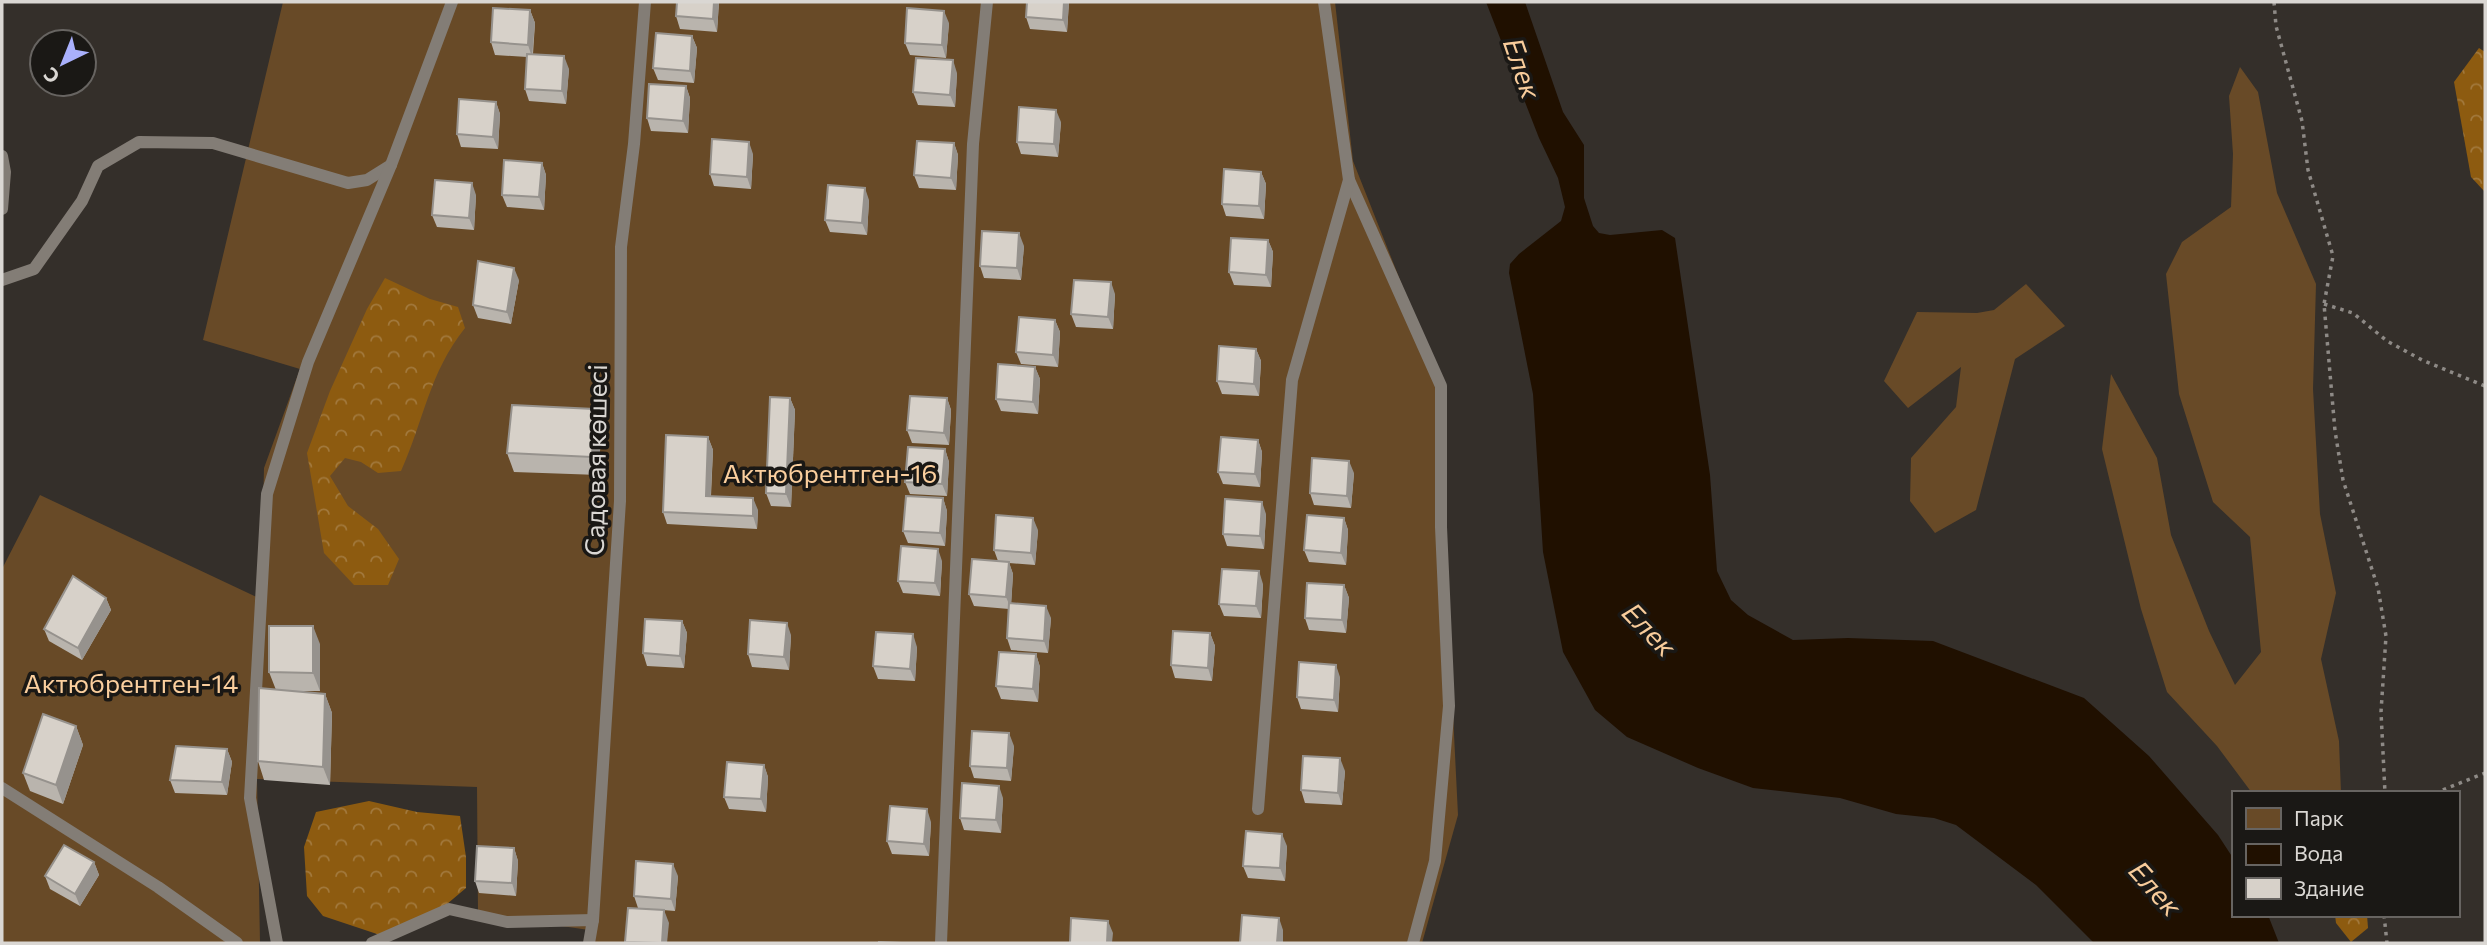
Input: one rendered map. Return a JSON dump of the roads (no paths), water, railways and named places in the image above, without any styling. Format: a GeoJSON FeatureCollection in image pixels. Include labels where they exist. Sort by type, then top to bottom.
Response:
{"type":"FeatureCollection","features":[{"type":"Feature","properties":{"kind":"lane"},"geometry":{"type":"LineString","coordinates":[[277,943],[250,798],[267,494],[308,362],[391,165],[452,2]]}},
{"type":"Feature","properties":{"kind":"lane","name":"Садовая көшесі"},"geometry":{"type":"LineString","coordinates":[[589,943],[593,920],[620,501],[621,247],[634,144],[645,2]]}},
{"type":"Feature","properties":{"kind":"lane"},"geometry":{"type":"LineString","coordinates":[[941,943],[973,144],[988,2]]}},
{"type":"Feature","properties":{"kind":"lane"},"geometry":{"type":"LineString","coordinates":[[1324,2],[1349,180],[1441,386],[1441,527],[1449,706],[1435,861],[1413,943]]}},
{"type":"Feature","properties":{"kind":"lane"},"geometry":{"type":"LineString","coordinates":[[2,280],[34,269],[82,201],[98,166],[139,142],[213,143],[348,183],[367,180],[391,165]]}},
{"type":"Feature","properties":{"kind":"lane"},"geometry":{"type":"LineString","coordinates":[[2,156],[5,172],[2,209]]}},
{"type":"Feature","properties":{"kind":"lane"},"geometry":{"type":"LineString","coordinates":[[1258,809],[1293,380],[1349,180]]}},
{"type":"Feature","properties":{"kind":"lane"},"geometry":{"type":"LineString","coordinates":[[2,788],[158,887],[237,943]]}},
{"type":"Feature","properties":{"kind":"lane"},"geometry":{"type":"LineString","coordinates":[[372,943],[449,909],[507,922],[593,920]]}},
{"type":"Feature","properties":{"kind":"water","name":"Елек"},"geometry":{"type":"Polygon","coordinates":[[[1486,2],[1525,2],[1563,112],[1584,145],[1584,198],[1593,226],[1599,233],[1610,235],[1662,230],[1675,238],[1710,475],[1717,571],[1731,600],[1748,615],[1793,640],[1848,638],[1933,641],[2084,698],[2149,756],[2218,835],[2232,856],[2232,917],[2269,917],[2279,943],[2094,943],[2036,885],[1956,825],[1934,818],[1896,814],[1840,798],[1753,788],[1627,737],[1595,710],[1563,652],[1543,552],[1533,394],[1509,273],[1510,264],[1519,254],[1561,221],[1565,207],[1558,178],[1539,138],[1486,2]]]}},
{"type":"Feature","properties":{"kind":"park label","name":"Актюбрентген-16"},"geometry":{"type":"Point","coordinates":[830,472]}},
{"type":"Feature","properties":{"kind":"park label","name":"Актюбрентген-14"},"geometry":{"type":"Point","coordinates":[131,682]}}]}
